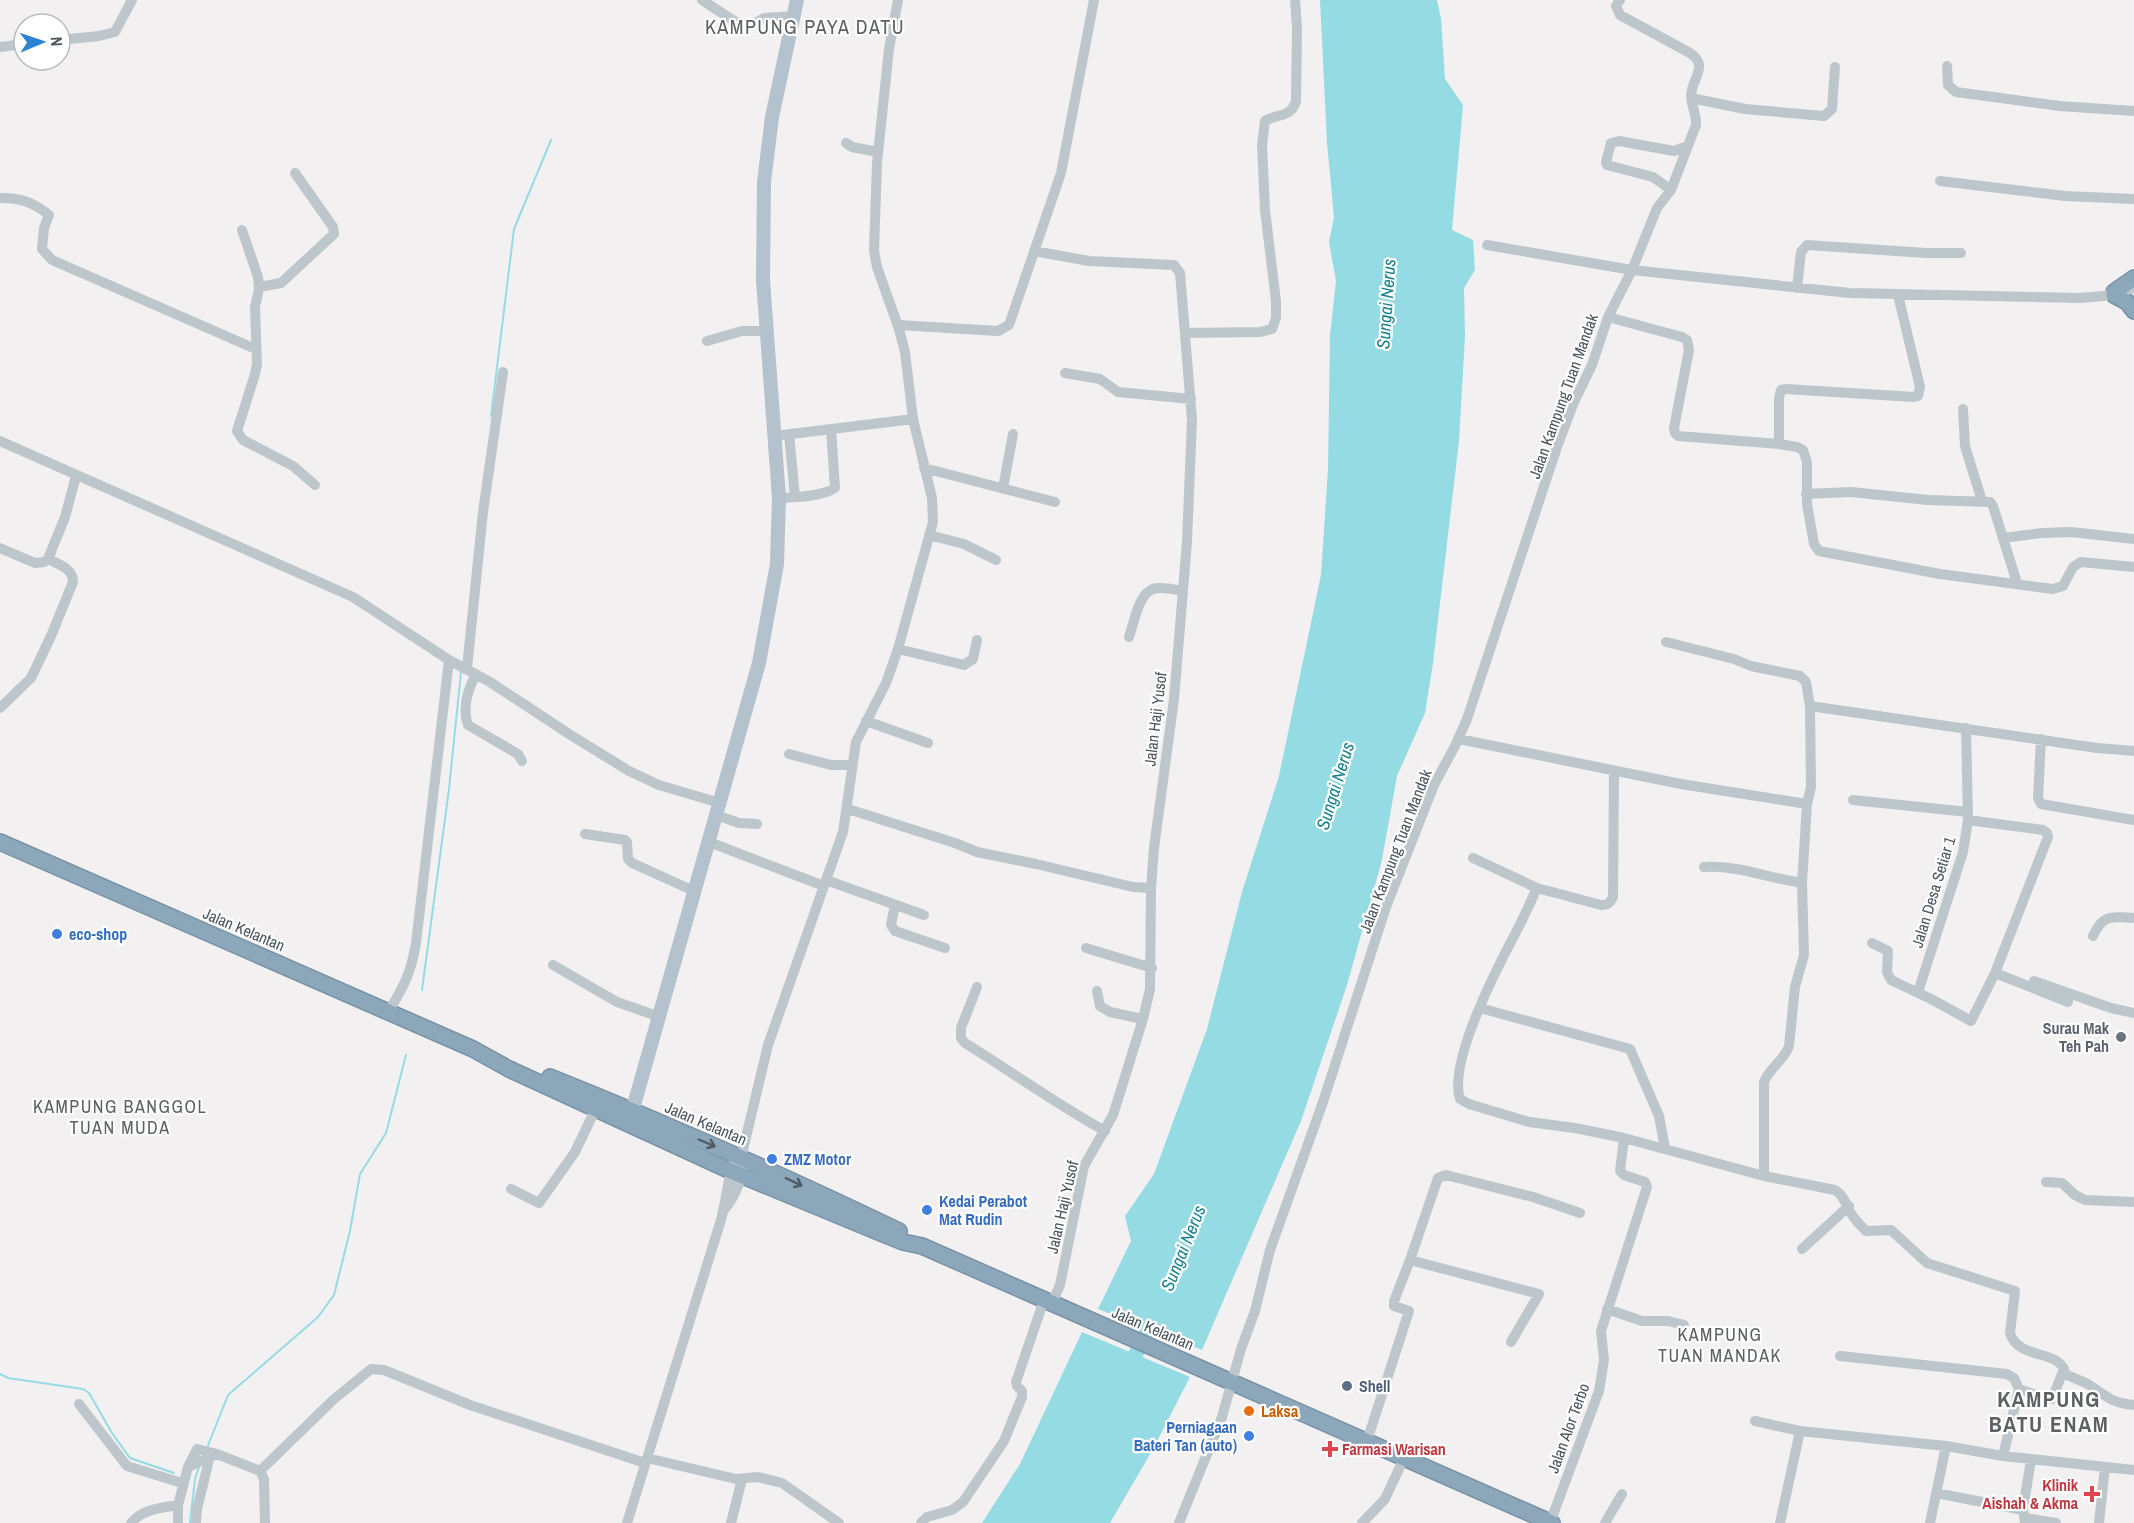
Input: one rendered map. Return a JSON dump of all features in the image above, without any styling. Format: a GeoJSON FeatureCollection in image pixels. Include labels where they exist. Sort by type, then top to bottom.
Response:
{"type":"FeatureCollection","features":[{"type":"Feature","properties":{"kind":"highway"},"geometry":{"type":"LineString","coordinates":[[2134,278],[2113,294],[2127,302],[2134,311]]}},
{"type":"Feature","properties":{"kind":"highway","name":"Jalan Kelantan"},"geometry":{"type":"LineString","coordinates":[[0,842],[473,1048],[516,1062],[631,1117],[736,1173],[876,1232],[903,1242],[918,1244]]}},
{"type":"Feature","properties":{"kind":"highway","name":"Jalan Kelantan"},"geometry":{"type":"LineString","coordinates":[[473,1048],[509,1070],[596,1108],[631,1117],[741,1158],[906,1234],[918,1244],[1551,1523]]}},
{"type":"Feature","properties":{"kind":"main road"},"geometry":{"type":"LineString","coordinates":[[631,1117],[759,663],[777,564],[782,435],[767,331],[763,280],[764,182],[772,117],[797,0]]}},
{"type":"Feature","properties":{"kind":"street"},"geometry":{"type":"LineString","coordinates":[[72,39],[115,32],[132,0]]}},
{"type":"Feature","properties":{"kind":"street"},"geometry":{"type":"LineString","coordinates":[[702,0],[742,26],[754,24],[764,18],[793,16]]}},
{"type":"Feature","properties":{"kind":"street"},"geometry":{"type":"LineString","coordinates":[[627,1523],[724,1210],[724,1198],[736,1173],[743,1168],[741,1158],[768,1045],[843,832],[856,742],[883,691],[898,649],[934,510],[913,419],[898,325],[877,267],[874,251],[878,152],[889,49],[898,0]]}},
{"type":"Feature","properties":{"kind":"street"},"geometry":{"type":"LineString","coordinates":[[898,325],[998,331],[1005,328],[1013,317],[1060,173],[1094,0]]}},
{"type":"Feature","properties":{"kind":"street"},"geometry":{"type":"LineString","coordinates":[[1185,333],[1260,332],[1272,329],[1274,325],[1276,301],[1265,210],[1262,145],[1265,121],[1289,114],[1296,101],[1295,0]]}},
{"type":"Feature","properties":{"kind":"street"},"geometry":{"type":"LineString","coordinates":[[1620,0],[1616,6],[1620,15],[1696,57],[1700,66],[1691,98],[1745,109],[1824,116],[1832,110],[1836,67]]}},
{"type":"Feature","properties":{"kind":"street"},"geometry":{"type":"LineString","coordinates":[[1947,66],[1948,85],[1956,92],[2060,106],[2134,111]]}},
{"type":"Feature","properties":{"kind":"street","name":"Jalan Kampung Tuan Mandak"},"geometry":{"type":"LineString","coordinates":[[1179,1523],[1221,1417],[1255,1311],[1270,1250],[1323,1102],[1386,907],[1434,785],[1459,739],[1574,402],[1592,365],[1608,317],[1632,270],[1657,208],[1671,190],[1688,146],[1696,118],[1691,98]]}},
{"type":"Feature","properties":{"kind":"street"},"geometry":{"type":"LineString","coordinates":[[1671,190],[1653,177],[1607,165],[1609,146],[1611,142],[1619,141],[1674,151],[1688,146]]}},
{"type":"Feature","properties":{"kind":"street"},"geometry":{"type":"LineString","coordinates":[[846,143],[852,147],[878,152]]}},
{"type":"Feature","properties":{"kind":"street"},"geometry":{"type":"LineString","coordinates":[[259,287],[280,283],[334,234],[333,227],[295,173]]}},
{"type":"Feature","properties":{"kind":"street"},"geometry":{"type":"LineString","coordinates":[[1940,181],[2065,196],[2134,199]]}},
{"type":"Feature","properties":{"kind":"street"},"geometry":{"type":"LineString","coordinates":[[0,198],[25,201],[49,215],[44,228],[42,249],[52,260],[256,348]]}},
{"type":"Feature","properties":{"kind":"street"},"geometry":{"type":"LineString","coordinates":[[242,230],[258,277],[259,287],[255,307],[255,374],[237,431],[243,441],[293,466],[315,485]]}},
{"type":"Feature","properties":{"kind":"street"},"geometry":{"type":"LineString","coordinates":[[1487,245],[1632,270],[1797,288],[1898,295],[2079,298],[2113,294],[2134,288]]}},
{"type":"Feature","properties":{"kind":"street"},"geometry":{"type":"LineString","coordinates":[[1797,288],[1801,252],[1807,245],[1961,253]]}},
{"type":"Feature","properties":{"kind":"street","name":"Jalan Haji Yusof"},"geometry":{"type":"LineString","coordinates":[[921,1523],[927,1517],[958,1507],[1004,1442],[1022,1397],[1022,1391],[1016,1382],[1048,1302],[1059,1285],[1084,1166],[1113,1115],[1143,1019],[1152,968],[1151,888],[1154,848],[1174,699],[1187,542],[1192,420],[1180,273],[1174,265],[1089,261],[1035,251]]}},
{"type":"Feature","properties":{"kind":"street"},"geometry":{"type":"LineString","coordinates":[[2113,294],[2134,295]]}},
{"type":"Feature","properties":{"kind":"street"},"geometry":{"type":"LineString","coordinates":[[1779,444],[1781,390],[1918,396],[1920,387],[1898,295]]}},
{"type":"Feature","properties":{"kind":"street"},"geometry":{"type":"LineString","coordinates":[[1608,317],[1687,340],[1689,350],[1674,428],[1678,436],[1779,444],[1797,447],[1806,454],[1806,494],[1814,544],[1819,551],[1940,574],[2059,588],[2066,582],[2073,567],[2081,562],[2134,567]]}},
{"type":"Feature","properties":{"kind":"street"},"geometry":{"type":"LineString","coordinates":[[706,341],[742,331],[767,331]]}},
{"type":"Feature","properties":{"kind":"street"},"geometry":{"type":"LineString","coordinates":[[389,1011],[406,983],[412,966],[462,666],[503,372]]}},
{"type":"Feature","properties":{"kind":"street"},"geometry":{"type":"LineString","coordinates":[[1065,373],[1100,379],[1118,392],[1191,399]]}},
{"type":"Feature","properties":{"kind":"street"},"geometry":{"type":"LineString","coordinates":[[1963,410],[1965,446],[1982,501]]}},
{"type":"Feature","properties":{"kind":"street"},"geometry":{"type":"LineString","coordinates":[[795,497],[782,435],[913,419]]}},
{"type":"Feature","properties":{"kind":"street"},"geometry":{"type":"LineString","coordinates":[[779,498],[831,491],[835,488],[831,429]]}},
{"type":"Feature","properties":{"kind":"street"},"geometry":{"type":"LineString","coordinates":[[1003,488],[1013,434]]}},
{"type":"Feature","properties":{"kind":"street"},"geometry":{"type":"LineString","coordinates":[[0,441],[352,597],[644,779],[718,809],[739,823],[757,824]]}},
{"type":"Feature","properties":{"kind":"street"},"geometry":{"type":"LineString","coordinates":[[924,468],[1055,502]]}},
{"type":"Feature","properties":{"kind":"street"},"geometry":{"type":"LineString","coordinates":[[0,548],[35,563],[48,559],[76,476]]}},
{"type":"Feature","properties":{"kind":"street"},"geometry":{"type":"LineString","coordinates":[[1806,494],[1851,492],[1928,500],[1990,502],[2017,583]]}},
{"type":"Feature","properties":{"kind":"street"},"geometry":{"type":"LineString","coordinates":[[2003,538],[2042,532],[2071,532],[2134,539]]}},
{"type":"Feature","properties":{"kind":"street"},"geometry":{"type":"LineString","coordinates":[[929,535],[964,544],[996,560]]}},
{"type":"Feature","properties":{"kind":"street"},"geometry":{"type":"LineString","coordinates":[[0,708],[31,678],[73,582],[73,575],[68,570],[48,559]]}},
{"type":"Feature","properties":{"kind":"street"},"geometry":{"type":"LineString","coordinates":[[1129,637],[1142,600],[1147,593],[1154,588],[1183,591]]}},
{"type":"Feature","properties":{"kind":"street"},"geometry":{"type":"LineString","coordinates":[[898,649],[964,665],[973,659],[977,640]]}},
{"type":"Feature","properties":{"kind":"street"},"geometry":{"type":"LineString","coordinates":[[1666,642],[1734,659],[1751,666],[1800,676],[1806,682],[1810,706],[1811,787],[1807,804],[1802,883],[1804,955],[1794,994],[1791,1039],[1786,1055],[1769,1072],[1764,1082],[1764,1176]]}},
{"type":"Feature","properties":{"kind":"street"},"geometry":{"type":"LineString","coordinates":[[462,666],[469,688],[465,717],[468,725],[518,754],[522,760]]}},
{"type":"Feature","properties":{"kind":"street"},"geometry":{"type":"LineString","coordinates":[[1810,706],[2106,749],[2134,751]]}},
{"type":"Feature","properties":{"kind":"street"},"geometry":{"type":"LineString","coordinates":[[866,721],[928,743]]}},
{"type":"Feature","properties":{"kind":"street","name":"Jalan Desa Setiar 1"},"geometry":{"type":"LineString","coordinates":[[1918,992],[1963,852],[1968,816],[1966,728]]}},
{"type":"Feature","properties":{"kind":"street"},"geometry":{"type":"LineString","coordinates":[[1459,739],[1681,784],[1807,804]]}},
{"type":"Feature","properties":{"kind":"street"},"geometry":{"type":"LineString","coordinates":[[2041,739],[2037,798],[2041,804],[2134,820]]}},
{"type":"Feature","properties":{"kind":"street"},"geometry":{"type":"LineString","coordinates":[[789,754],[831,765],[852,765]]}},
{"type":"Feature","properties":{"kind":"street"},"geometry":{"type":"LineString","coordinates":[[1473,858],[1537,888],[1601,905],[1611,902],[1613,897],[1614,771]]}},
{"type":"Feature","properties":{"kind":"street"},"geometry":{"type":"LineString","coordinates":[[1853,800],[1968,816],[2043,830],[2048,837],[1995,973],[2068,1002]]}},
{"type":"Feature","properties":{"kind":"street"},"geometry":{"type":"LineString","coordinates":[[848,809],[977,852],[1133,887],[1151,888]]}},
{"type":"Feature","properties":{"kind":"street"},"geometry":{"type":"LineString","coordinates":[[585,834],[625,840],[628,859],[632,863],[694,891]]}},
{"type":"Feature","properties":{"kind":"street"},"geometry":{"type":"LineString","coordinates":[[709,842],[924,915]]}},
{"type":"Feature","properties":{"kind":"street"},"geometry":{"type":"LineString","coordinates":[[1704,867],[1722,866],[1802,883]]}},
{"type":"Feature","properties":{"kind":"street"},"geometry":{"type":"LineString","coordinates":[[1537,888],[1492,976],[1470,1034],[1457,1082],[1458,1092],[1463,1102],[1529,1122],[1624,1138],[1764,1176],[1834,1190],[1842,1195],[1851,1213],[1866,1231],[1892,1230],[1927,1263],[2015,1291],[2010,1333],[2012,1339],[2022,1348],[2059,1362],[2063,1366],[2063,1373],[2052,1399],[2019,1389]]}},
{"type":"Feature","properties":{"kind":"street"},"geometry":{"type":"LineString","coordinates":[[895,905],[891,925],[895,931],[945,948]]}},
{"type":"Feature","properties":{"kind":"street"},"geometry":{"type":"LineString","coordinates":[[2093,936],[2097,926],[2104,919],[2134,918]]}},
{"type":"Feature","properties":{"kind":"street","name":"Jalan Desa Setiar 1"},"geometry":{"type":"LineString","coordinates":[[1872,943],[1888,951],[1888,977],[1971,1021],[1995,973]]}},
{"type":"Feature","properties":{"kind":"street"},"geometry":{"type":"LineString","coordinates":[[1086,948],[1152,968]]}},
{"type":"Feature","properties":{"kind":"street"},"geometry":{"type":"LineString","coordinates":[[553,965],[617,1002],[660,1017]]}},
{"type":"Feature","properties":{"kind":"street"},"geometry":{"type":"LineString","coordinates":[[2034,981],[2112,1008],[2134,1013]]}},
{"type":"Feature","properties":{"kind":"street"},"geometry":{"type":"LineString","coordinates":[[977,987],[961,1029],[961,1038],[965,1043],[1037,1088],[1061,1107],[1105,1131]]}},
{"type":"Feature","properties":{"kind":"street"},"geometry":{"type":"LineString","coordinates":[[1097,991],[1100,1006],[1110,1012],[1143,1019]]}},
{"type":"Feature","properties":{"kind":"street"},"geometry":{"type":"LineString","coordinates":[[1480,1008],[1630,1049],[1659,1116],[1665,1148]]}},
{"type":"Feature","properties":{"kind":"street"},"geometry":{"type":"LineString","coordinates":[[511,1189],[539,1203],[576,1152],[596,1108]]}},
{"type":"Feature","properties":{"kind":"street","name":"Jalan Alor Terbo"},"geometry":{"type":"LineString","coordinates":[[1551,1523],[1599,1391],[1604,1360],[1601,1336],[1607,1309],[1647,1187],[1645,1182],[1624,1175],[1620,1171],[1624,1138]]}},
{"type":"Feature","properties":{"kind":"street"},"geometry":{"type":"LineString","coordinates":[[1367,1441],[1409,1311],[1394,1305],[1438,1178],[1442,1176],[1533,1197],[1580,1213]]}},
{"type":"Feature","properties":{"kind":"street"},"geometry":{"type":"LineString","coordinates":[[2046,1182],[2062,1183],[2075,1195],[2085,1200],[2134,1202]]}},
{"type":"Feature","properties":{"kind":"street"},"geometry":{"type":"LineString","coordinates":[[1802,1250],[1849,1206]]}},
{"type":"Feature","properties":{"kind":"street"},"geometry":{"type":"LineString","coordinates":[[1410,1260],[1539,1294],[1511,1342]]}},
{"type":"Feature","properties":{"kind":"street"},"geometry":{"type":"LineString","coordinates":[[1607,1309],[1642,1321],[1675,1322],[1684,1325]]}},
{"type":"Feature","properties":{"kind":"street"},"geometry":{"type":"LineString","coordinates":[[1840,1356],[2002,1372],[2014,1378],[2019,1389],[2002,1456]]}},
{"type":"Feature","properties":{"kind":"street"},"geometry":{"type":"LineString","coordinates":[[260,1471],[333,1400],[365,1372],[376,1368],[470,1405],[646,1461],[742,1479],[758,1476],[782,1483],[839,1523]]}},
{"type":"Feature","properties":{"kind":"street"},"geometry":{"type":"LineString","coordinates":[[2063,1373],[2087,1384],[2108,1399],[2134,1405]]}},
{"type":"Feature","properties":{"kind":"street"},"geometry":{"type":"LineString","coordinates":[[79,1404],[127,1466],[182,1483]]}},
{"type":"Feature","properties":{"kind":"street"},"geometry":{"type":"LineString","coordinates":[[1755,1420],[1800,1431],[1946,1446],[2002,1456],[2134,1470]]}},
{"type":"Feature","properties":{"kind":"street"},"geometry":{"type":"LineString","coordinates":[[1780,1523],[1800,1431]]}},
{"type":"Feature","properties":{"kind":"street"},"geometry":{"type":"LineString","coordinates":[[1930,1523],[1946,1446]]}},
{"type":"Feature","properties":{"kind":"street"},"geometry":{"type":"LineString","coordinates":[[178,1523],[182,1483],[204,1457]]}},
{"type":"Feature","properties":{"kind":"street"},"geometry":{"type":"LineString","coordinates":[[204,1457],[260,1471],[264,1479],[265,1523]]}},
{"type":"Feature","properties":{"kind":"street"},"geometry":{"type":"LineString","coordinates":[[196,1523],[204,1457]]}},
{"type":"Feature","properties":{"kind":"street"},"geometry":{"type":"LineString","coordinates":[[1362,1523],[1385,1499],[1404,1458]]}},
{"type":"Feature","properties":{"kind":"street"},"geometry":{"type":"LineString","coordinates":[[2025,1517],[2031,1459]]}},
{"type":"Feature","properties":{"kind":"street"},"geometry":{"type":"LineString","coordinates":[[2099,1523],[2105,1467]]}},
{"type":"Feature","properties":{"kind":"street"},"geometry":{"type":"LineString","coordinates":[[731,1523],[742,1479]]}},
{"type":"Feature","properties":{"kind":"street"},"geometry":{"type":"LineString","coordinates":[[1936,1493],[2056,1523]]}},
{"type":"Feature","properties":{"kind":"street"},"geometry":{"type":"LineString","coordinates":[[1605,1523],[1622,1494]]}},
{"type":"Feature","properties":{"kind":"street"},"geometry":{"type":"LineString","coordinates":[[131,1523],[140,1514],[178,1505]]}},
{"type":"Feature","properties":{"kind":"water"},"geometry":{"type":"Polygon","coordinates":[[[1320,0],[1437,0],[1441,18],[1445,79],[1463,105],[1452,230],[1473,240],[1475,270],[1464,288],[1465,336],[1459,441],[1425,713],[1397,776],[1382,860],[1347,985],[1301,1121],[1202,1350],[1098,1309],[1131,1241],[1125,1216],[1154,1174],[1207,1029],[1242,892],[1279,776],[1321,575],[1328,470],[1330,335],[1336,281],[1329,242],[1334,217],[1327,143],[1320,0]]]}},
{"type":"Feature","properties":{"kind":"water"},"geometry":{"type":"Polygon","coordinates":[[[1082,1332],[1190,1377],[1153,1449],[1110,1523],[982,1523],[1020,1464],[1082,1332]]]}},
{"type":"Feature","properties":{"kind":"waterway"},"geometry":{"type":"LineString","coordinates":[[491,416],[514,229],[551,140]]}},
{"type":"Feature","properties":{"kind":"waterway"},"geometry":{"type":"LineString","coordinates":[[422,990],[449,789],[461,672]]}},
{"type":"Feature","properties":{"kind":"waterway"},"geometry":{"type":"LineString","coordinates":[[207,1448],[228,1395],[318,1317],[334,1295],[350,1231],[360,1174],[386,1133],[406,1055]]}},
{"type":"Feature","properties":{"kind":"waterway","name":"Sungai Nerus"},"geometry":{"type":"LineString","coordinates":[[1128,1371],[1156,1311]]}},
{"type":"Feature","properties":{"kind":"waterway"},"geometry":{"type":"LineString","coordinates":[[0,1374],[8,1378],[83,1389],[89,1393],[112,1433],[130,1458],[174,1473]]}},
{"type":"Feature","properties":{"kind":"waterway"},"geometry":{"type":"LineString","coordinates":[[190,1523],[195,1479],[199,1467]]}},
{"type":"Feature","properties":{"kind":"place","name":"eco-shop"},"geometry":{"type":"Point","coordinates":[57,934]}},
{"type":"Feature","properties":{"kind":"place","name":"Surau Mak Teh Pah"},"geometry":{"type":"Point","coordinates":[2121,1037]}},
{"type":"Feature","properties":{"kind":"place","name":"ZMZ Motor"},"geometry":{"type":"Point","coordinates":[772,1159]}},
{"type":"Feature","properties":{"kind":"place","name":"Kedai Perabot Mat Rudin"},"geometry":{"type":"Point","coordinates":[927,1210]}},
{"type":"Feature","properties":{"kind":"place","name":"Shell"},"geometry":{"type":"Point","coordinates":[1347,1386]}},
{"type":"Feature","properties":{"kind":"place","name":"Laksa"},"geometry":{"type":"Point","coordinates":[1249,1411]}},
{"type":"Feature","properties":{"kind":"place","name":"Perniagaan Bateri Tan (auto)"},"geometry":{"type":"Point","coordinates":[1249,1436]}},
{"type":"Feature","properties":{"kind":"place","name":"Farmasi Warisan"},"geometry":{"type":"Point","coordinates":[1330,1449]}},
{"type":"Feature","properties":{"kind":"place","name":"Klinik Aishah & Akma"},"geometry":{"type":"Point","coordinates":[2092,1494]}},
{"type":"Feature","properties":{"kind":"district","name":"KAMPUNG PAYA DATU"},"geometry":{"type":"Point","coordinates":[805,26]}},
{"type":"Feature","properties":{"kind":"district","name":"KAMPUNG BANGGOL TUAN MUDA"},"geometry":{"type":"Point","coordinates":[120,1116]}},
{"type":"Feature","properties":{"kind":"district","name":"KAMPUNG TUAN MANDAK"},"geometry":{"type":"Point","coordinates":[1720,1344]}},
{"type":"Feature","properties":{"kind":"district","name":"KAMPUNG BATU ENAM"},"geometry":{"type":"Point","coordinates":[2049,1412]}}]}
